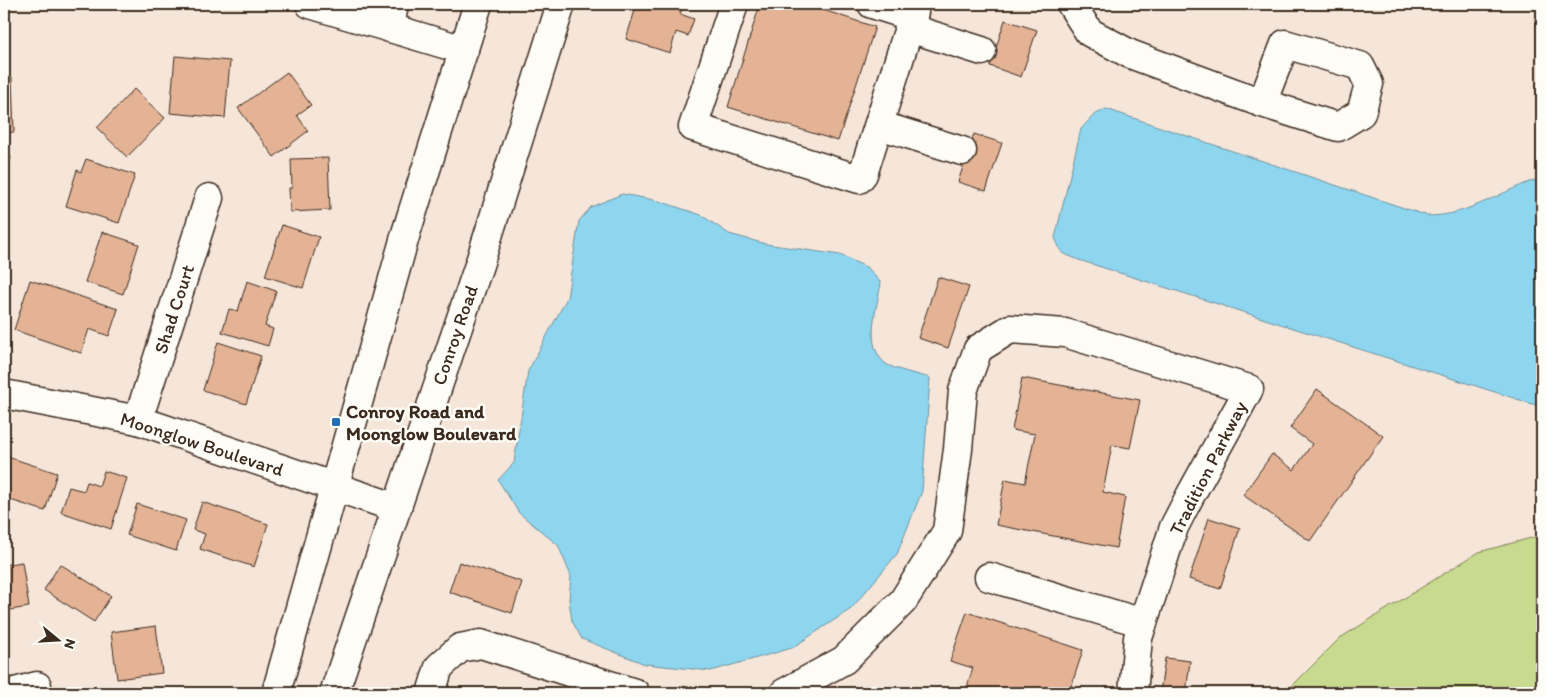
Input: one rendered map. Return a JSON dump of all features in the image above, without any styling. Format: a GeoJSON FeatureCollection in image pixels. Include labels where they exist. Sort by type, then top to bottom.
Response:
{"type":"FeatureCollection","features":[{"type":"Feature","properties":{"kind":"main road"},"geometry":{"type":"LineString","coordinates":[[310,4],[392,16],[464,50]]}},
{"type":"Feature","properties":{"kind":"main road"},"geometry":{"type":"LineString","coordinates":[[276,693],[406,233],[478,4]]}},
{"type":"Feature","properties":{"kind":"main road","name":"Conroy Road"},"geometry":{"type":"LineString","coordinates":[[334,693],[479,266],[561,4]]}},
{"type":"Feature","properties":{"kind":"main road"},"geometry":{"type":"LineString","coordinates":[[734,4],[693,127],[859,179],[864,174],[914,13]]}},
{"type":"Feature","properties":{"kind":"main road"},"geometry":{"type":"LineString","coordinates":[[872,4],[914,13],[982,51]]}},
{"type":"Feature","properties":{"kind":"main road"},"geometry":{"type":"LineString","coordinates":[[1071,4],[1089,32],[1130,54],[1262,103]]}},
{"type":"Feature","properties":{"kind":"main road"},"geometry":{"type":"LineString","coordinates":[[879,125],[962,151]]}},
{"type":"Feature","properties":{"kind":"main road","name":"Shad Court"},"geometry":{"type":"LineString","coordinates":[[138,420],[209,198]]}},
{"type":"Feature","properties":{"kind":"main road","name":"Tradition Parkway"},"geometry":{"type":"LineString","coordinates":[[784,693],[844,660],[903,602],[947,531],[958,449],[962,391],[978,349],[1010,329],[1065,333],[1249,389],[1174,527],[1138,638],[1133,693]]}},
{"type":"Feature","properties":{"kind":"main road","name":"Moonglow Boulevard"},"geometry":{"type":"LineString","coordinates":[[4,394],[138,420],[397,508]]}},
{"type":"Feature","properties":{"kind":"main road"},"geometry":{"type":"LineString","coordinates":[[989,577],[1143,623]]}},
{"type":"Feature","properties":{"kind":"main road"},"geometry":{"type":"LineString","coordinates":[[432,693],[439,667],[460,648],[480,644],[635,693]]}},
{"type":"Feature","properties":{"kind":"main road"},"geometry":{"type":"LineString","coordinates":[[11,693],[37,686]]}},
{"type":"Feature","properties":{"kind":"green space"},"geometry":{"type":"Polygon","coordinates":[[[1542,535],[1542,693],[1285,693],[1340,638],[1479,552],[1542,535]]]}},
{"type":"Feature","properties":{"kind":"water"},"geometry":{"type":"Polygon","coordinates":[[[1106,109],[1428,216],[1458,212],[1542,178],[1542,407],[1062,253],[1055,238],[1081,129],[1094,115],[1106,109]]]}},
{"type":"Feature","properties":{"kind":"water"},"geometry":{"type":"Polygon","coordinates":[[[622,194],[659,201],[701,215],[729,234],[766,244],[840,255],[868,268],[881,283],[873,326],[875,347],[879,356],[889,366],[930,378],[922,491],[897,554],[851,609],[792,648],[711,671],[645,664],[582,639],[572,621],[569,600],[571,576],[558,545],[519,513],[498,480],[514,463],[528,371],[567,298],[579,221],[591,207],[622,194]]]}},
{"type":"Feature","properties":{"kind":"building"},"geometry":{"type":"Polygon","coordinates":[[[637,4],[684,4],[680,14],[694,19],[688,36],[676,32],[670,53],[626,39],[637,4]]]}},
{"type":"Feature","properties":{"kind":"building"},"geometry":{"type":"Polygon","coordinates":[[[760,4],[805,4],[875,27],[838,141],[728,107],[760,4]]]}},
{"type":"Feature","properties":{"kind":"building"},"geometry":{"type":"Polygon","coordinates":[[[1005,20],[1037,30],[1021,77],[990,66],[1005,20]]]}},
{"type":"Feature","properties":{"kind":"building"},"geometry":{"type":"Polygon","coordinates":[[[175,56],[230,61],[225,118],[170,113],[175,56]]]}},
{"type":"Feature","properties":{"kind":"building"},"geometry":{"type":"Polygon","coordinates":[[[287,72],[311,105],[297,115],[308,131],[274,157],[238,108],[287,72]]]}},
{"type":"Feature","properties":{"kind":"building"},"geometry":{"type":"Polygon","coordinates":[[[12,77],[14,132],[4,133],[4,78],[12,77]]]}},
{"type":"Feature","properties":{"kind":"building"},"geometry":{"type":"Polygon","coordinates":[[[134,89],[165,118],[127,157],[97,128],[134,89]]]}},
{"type":"Feature","properties":{"kind":"building"},"geometry":{"type":"Polygon","coordinates":[[[974,134],[1002,143],[986,191],[958,182],[974,134]]]}},
{"type":"Feature","properties":{"kind":"building"},"geometry":{"type":"Polygon","coordinates":[[[4,155],[11,157],[4,180],[4,155]]]}},
{"type":"Feature","properties":{"kind":"building"},"geometry":{"type":"Polygon","coordinates":[[[328,158],[330,210],[290,212],[289,188],[292,188],[291,159],[328,158]]]}},
{"type":"Feature","properties":{"kind":"building"},"geometry":{"type":"Polygon","coordinates":[[[86,159],[135,175],[119,223],[66,206],[77,170],[81,172],[86,159]]]}},
{"type":"Feature","properties":{"kind":"building"},"geometry":{"type":"Polygon","coordinates":[[[282,225],[319,237],[303,288],[265,276],[282,225]]]}},
{"type":"Feature","properties":{"kind":"building"},"geometry":{"type":"Polygon","coordinates":[[[102,232],[139,244],[123,294],[85,282],[102,232]]]}},
{"type":"Feature","properties":{"kind":"building"},"geometry":{"type":"Polygon","coordinates":[[[938,277],[969,287],[948,348],[918,338],[938,277]]]}},
{"type":"Feature","properties":{"kind":"building"},"geometry":{"type":"Polygon","coordinates":[[[30,280],[118,309],[109,336],[89,329],[81,353],[14,330],[30,280]]]}},
{"type":"Feature","properties":{"kind":"building"},"geometry":{"type":"Polygon","coordinates":[[[247,281],[276,291],[265,326],[273,329],[268,346],[222,332],[229,309],[238,311],[247,281]]]}},
{"type":"Feature","properties":{"kind":"building"},"geometry":{"type":"Polygon","coordinates":[[[218,342],[261,356],[246,404],[203,390],[218,342]]]}},
{"type":"Feature","properties":{"kind":"building"},"geometry":{"type":"Polygon","coordinates":[[[1022,378],[1140,400],[1130,448],[1112,445],[1103,492],[1125,497],[1116,548],[996,525],[1005,479],[1025,483],[1035,434],[1012,430],[1022,378]]]}},
{"type":"Feature","properties":{"kind":"building"},"geometry":{"type":"Polygon","coordinates":[[[1317,389],[1383,436],[1310,541],[1243,495],[1272,454],[1294,470],[1312,444],[1290,428],[1317,389]]]}},
{"type":"Feature","properties":{"kind":"building"},"geometry":{"type":"Polygon","coordinates":[[[5,456],[57,473],[45,511],[4,498],[5,456]]]}},
{"type":"Feature","properties":{"kind":"building"},"geometry":{"type":"Polygon","coordinates":[[[104,471],[127,478],[111,529],[61,512],[69,487],[84,491],[87,482],[99,486],[104,471]]]}},
{"type":"Feature","properties":{"kind":"building"},"geometry":{"type":"Polygon","coordinates":[[[202,502],[268,524],[254,567],[200,549],[205,534],[193,530],[202,502]]]}},
{"type":"Feature","properties":{"kind":"building"},"geometry":{"type":"Polygon","coordinates":[[[137,504],[186,520],[176,551],[127,535],[137,504]]]}},
{"type":"Feature","properties":{"kind":"building"},"geometry":{"type":"Polygon","coordinates":[[[1209,518],[1240,528],[1220,589],[1189,579],[1209,518]]]}},
{"type":"Feature","properties":{"kind":"building"},"geometry":{"type":"Polygon","coordinates":[[[22,562],[29,607],[4,611],[4,565],[22,562]]]}},
{"type":"Feature","properties":{"kind":"building"},"geometry":{"type":"Polygon","coordinates":[[[459,562],[522,582],[512,613],[449,592],[459,562]]]}},
{"type":"Feature","properties":{"kind":"building"},"geometry":{"type":"Polygon","coordinates":[[[60,564],[111,596],[94,622],[44,590],[60,564]]]}},
{"type":"Feature","properties":{"kind":"building"},"geometry":{"type":"Polygon","coordinates":[[[967,612],[1083,650],[1069,693],[1058,693],[1048,690],[1047,693],[965,693],[973,668],[950,661],[967,612]]]}},
{"type":"Feature","properties":{"kind":"building"},"geometry":{"type":"Polygon","coordinates":[[[156,626],[162,673],[117,679],[111,632],[156,626]]]}},
{"type":"Feature","properties":{"kind":"building"},"geometry":{"type":"Polygon","coordinates":[[[1165,658],[1190,661],[1186,693],[1160,693],[1165,658]]]}},
{"type":"Feature","properties":{"kind":"place","name":"Conroy Road and Moonglow Boulevard"},"geometry":{"type":"Point","coordinates":[336,422]}}]}
